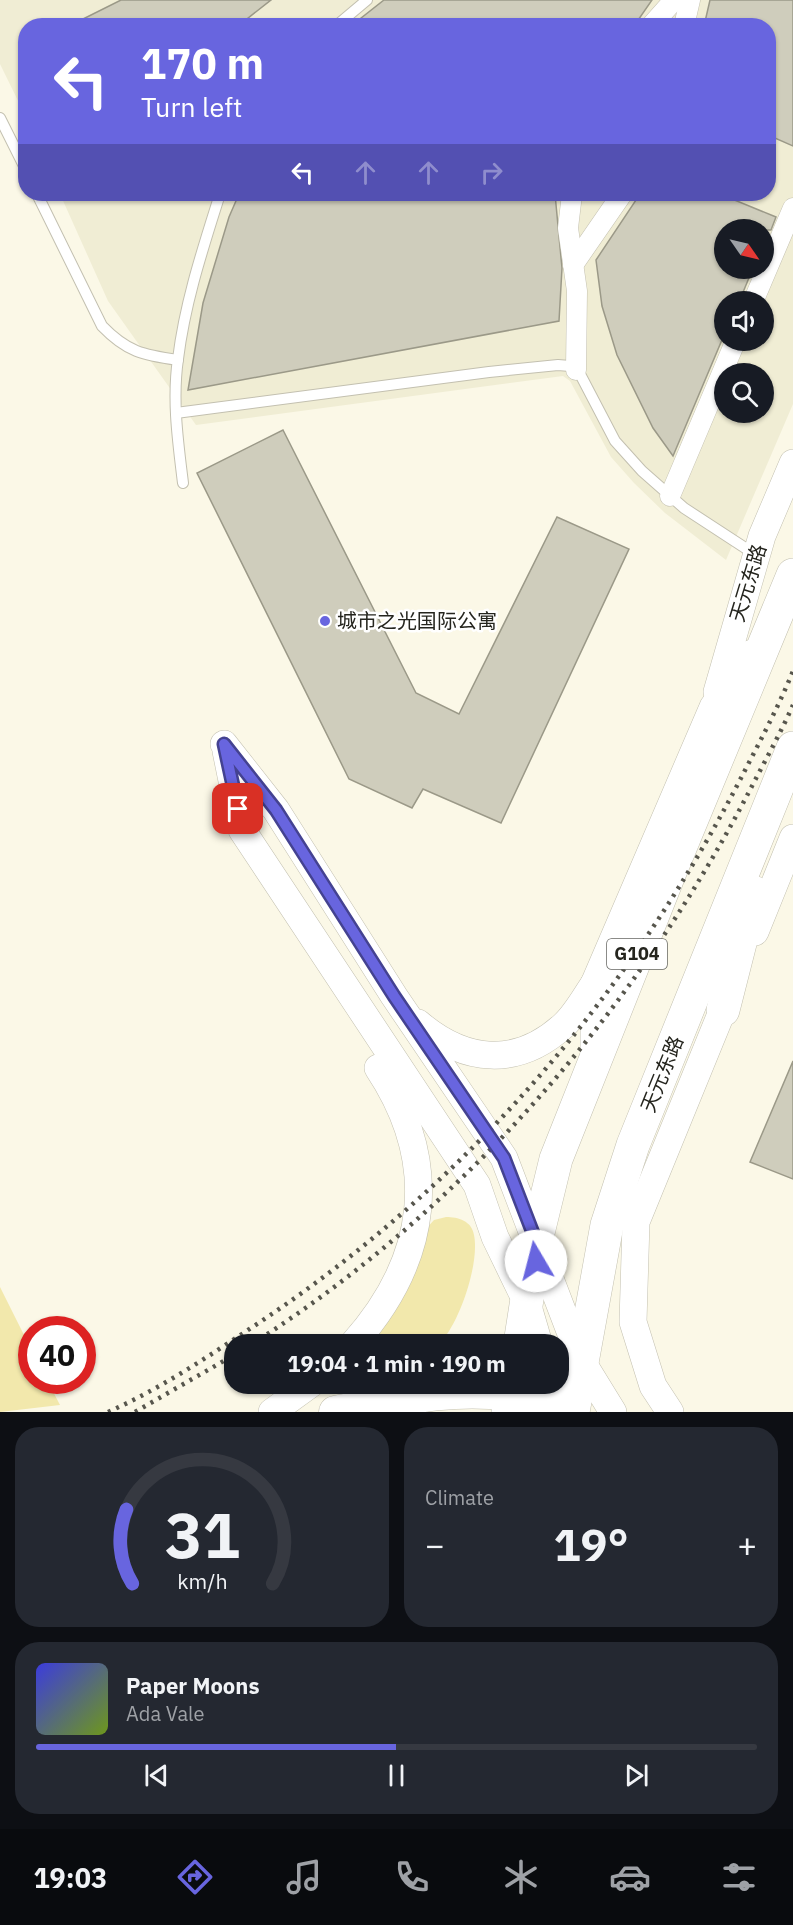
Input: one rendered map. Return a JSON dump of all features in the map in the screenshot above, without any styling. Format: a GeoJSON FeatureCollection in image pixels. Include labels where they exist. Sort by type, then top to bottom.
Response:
{"type":"FeatureCollection","features":[{"type":"Feature","properties":{"kind":"highway","name":"天元东路"},"geometry":{"type":"LineString","coordinates":[[532,1334],[527,1303],[536,1241],[556,1159],[670,872],[793,575]]}},
{"type":"Feature","properties":{"kind":"highway","name":"天元东路"},"geometry":{"type":"LineString","coordinates":[[571,1412],[607,1225],[633,1145],[790,756]]}},
{"type":"Feature","properties":{"kind":"highway"},"geometry":{"type":"LineString","coordinates":[[723,1010],[790,756]]}},
{"type":"Feature","properties":{"kind":"main road"},"geometry":{"type":"LineString","coordinates":[[335,1412],[450,1394]]}},
{"type":"Feature","properties":{"kind":"main road"},"geometry":{"type":"LineString","coordinates":[[519,1394],[556,1412]]}},
{"type":"Feature","properties":{"kind":"street"},"geometry":{"type":"LineString","coordinates":[[658,18],[674,0]]}},
{"type":"Feature","properties":{"kind":"street"},"geometry":{"type":"LineString","coordinates":[[686,18],[690,0]]}},
{"type":"Feature","properties":{"kind":"street"},"geometry":{"type":"LineString","coordinates":[[571,201],[568,228],[577,291],[576,370]]}},
{"type":"Feature","properties":{"kind":"street"},"geometry":{"type":"LineString","coordinates":[[573,264],[617,201]]}},
{"type":"Feature","properties":{"kind":"street"},"geometry":{"type":"LineString","coordinates":[[758,291],[793,208]]}},
{"type":"Feature","properties":{"kind":"street"},"geometry":{"type":"LineString","coordinates":[[670,496],[731,351]]}},
{"type":"Feature","properties":{"kind":"street","name":"天元东路"},"geometry":{"type":"LineString","coordinates":[[670,872],[756,555],[793,463]]}},
{"type":"Feature","properties":{"kind":"street","name":"天元东路"},"geometry":{"type":"LineString","coordinates":[[594,1066],[594,984],[713,707],[771,627]]}},
{"type":"Feature","properties":{"kind":"street"},"geometry":{"type":"LineString","coordinates":[[527,1303],[495,1237],[477,1185],[242,830],[224,744],[276,810],[394,996],[504,1158],[581,1360],[613,1412]]}},
{"type":"Feature","properties":{"kind":"street","name":"天元东路"},"geometry":{"type":"LineString","coordinates":[[670,1412],[653,1386],[633,1322],[636,1222],[793,838]]}},
{"type":"Feature","properties":{"kind":"street"},"geometry":{"type":"LineString","coordinates":[[309,932],[332,998],[393,1091],[406,1117],[414,1143],[419,1172],[418,1210],[409,1251],[395,1287],[362,1334]]}},
{"type":"Feature","properties":{"kind":"street"},"geometry":{"type":"LineString","coordinates":[[394,996],[420,1024],[453,1046],[484,1056],[513,1054],[538,1045],[565,1024],[594,984]]}},
{"type":"Feature","properties":{"kind":"street"},"geometry":{"type":"LineString","coordinates":[[533,1334],[536,1241]]}},
{"type":"Feature","properties":{"kind":"street"},"geometry":{"type":"LineString","coordinates":[[581,1360],[589,1412]]}},
{"type":"Feature","properties":{"kind":"street"},"geometry":{"type":"LineString","coordinates":[[272,1412],[297,1394]]}},
{"type":"Feature","properties":{"kind":"street"},"geometry":{"type":"LineString","coordinates":[[518,1394],[538,1412]]}},
{"type":"Feature","properties":{"kind":"street"},"geometry":{"type":"LineString","coordinates":[[562,1394],[571,1412]]}},
{"type":"Feature","properties":{"kind":"lane"},"geometry":{"type":"LineString","coordinates":[[346,18],[367,0]]}},
{"type":"Feature","properties":{"kind":"lane"},"geometry":{"type":"LineString","coordinates":[[0,118],[18,154]]}},
{"type":"Feature","properties":{"kind":"lane"},"geometry":{"type":"LineString","coordinates":[[40,201],[102,326],[118,342],[141,355],[178,360]]}},
{"type":"Feature","properties":{"kind":"lane"},"geometry":{"type":"LineString","coordinates":[[183,483],[176,413],[178,360],[192,284],[218,201]]}},
{"type":"Feature","properties":{"kind":"lane"},"geometry":{"type":"LineString","coordinates":[[176,413],[489,372],[563,365],[576,370],[615,441],[642,471],[670,496],[756,555]]}},
{"type":"Feature","properties":{"kind":"shaded area"},"geometry":{"type":"Polygon","coordinates":[[[0,0],[793,0],[793,404],[726,560],[665,513],[634,483],[611,457],[570,381],[563,376],[196,425],[108,301],[63,201],[776,201],[776,18],[18,18],[18,101],[0,64],[0,0]]]}},
{"type":"Feature","properties":{"kind":"shaded area"},"geometry":{"type":"Polygon","coordinates":[[[446,1217],[460,1219],[470,1226],[474,1235],[474,1261],[471,1277],[454,1323],[447,1334],[378,1334],[425,1230],[434,1220],[446,1217]]]}},
{"type":"Feature","properties":{"kind":"shaded area"},"geometry":{"type":"Polygon","coordinates":[[[0,1287],[18,1323],[18,1394],[54,1394],[60,1405],[0,1412],[0,1287]]]}},
{"type":"Feature","properties":{"kind":"building"},"geometry":{"type":"Polygon","coordinates":[[[121,0],[271,0],[248,18],[85,18],[121,0]]]}},
{"type":"Feature","properties":{"kind":"building"},"geometry":{"type":"Polygon","coordinates":[[[384,0],[652,0],[640,18],[361,18],[384,0]]]}},
{"type":"Feature","properties":{"kind":"building"},"geometry":{"type":"Polygon","coordinates":[[[710,0],[793,0],[793,146],[776,139],[776,18],[706,18],[710,0]]]}},
{"type":"Feature","properties":{"kind":"building"},"geometry":{"type":"Polygon","coordinates":[[[236,201],[556,201],[562,268],[559,321],[188,390],[203,303],[236,201]]]}},
{"type":"Feature","properties":{"kind":"building"},"geometry":{"type":"Polygon","coordinates":[[[635,201],[737,201],[776,217],[774,222],[774,219],[714,219],[714,279],[748,279],[744,291],[714,291],[714,351],[717,351],[673,456],[653,428],[617,355],[602,306],[596,260],[635,201]]]}},
{"type":"Feature","properties":{"kind":"building","name":"城市之光国际公寓"},"geometry":{"type":"Polygon","coordinates":[[[283,430],[416,693],[459,714],[557,517],[629,549],[501,823],[423,789],[412,808],[349,779],[197,473],[283,430]]]}},
{"type":"Feature","properties":{"kind":"building"},"geometry":{"type":"Polygon","coordinates":[[[793,1061],[793,1179],[750,1162],[793,1061]]]}},
{"type":"Feature","properties":{"kind":"railway"},"geometry":{"type":"LineString","coordinates":[[108,1412],[145,1394],[199,1362],[328,1274],[400,1215],[468,1152],[532,1085],[591,1014],[645,939],[695,860],[755,752],[793,671]]}},
{"type":"Feature","properties":{"kind":"railway"},"geometry":{"type":"LineString","coordinates":[[266,1334],[330,1290],[403,1231],[473,1167],[538,1098],[599,1025],[655,948],[706,868],[752,786],[793,705]]}},
{"type":"Feature","properties":{"kind":"railway"},"geometry":{"type":"LineString","coordinates":[[135,1412],[224,1361]]}},
{"type":"Feature","properties":{"kind":"place","name":"城市之光国际公寓"},"geometry":{"type":"Point","coordinates":[325,621]}},
{"type":"Feature","properties":{"kind":"route"},"geometry":{"type":"LineString","coordinates":[[238,809],[224,744],[276,810],[394,996],[504,1158],[536,1241],[536,1261]]}}]}
